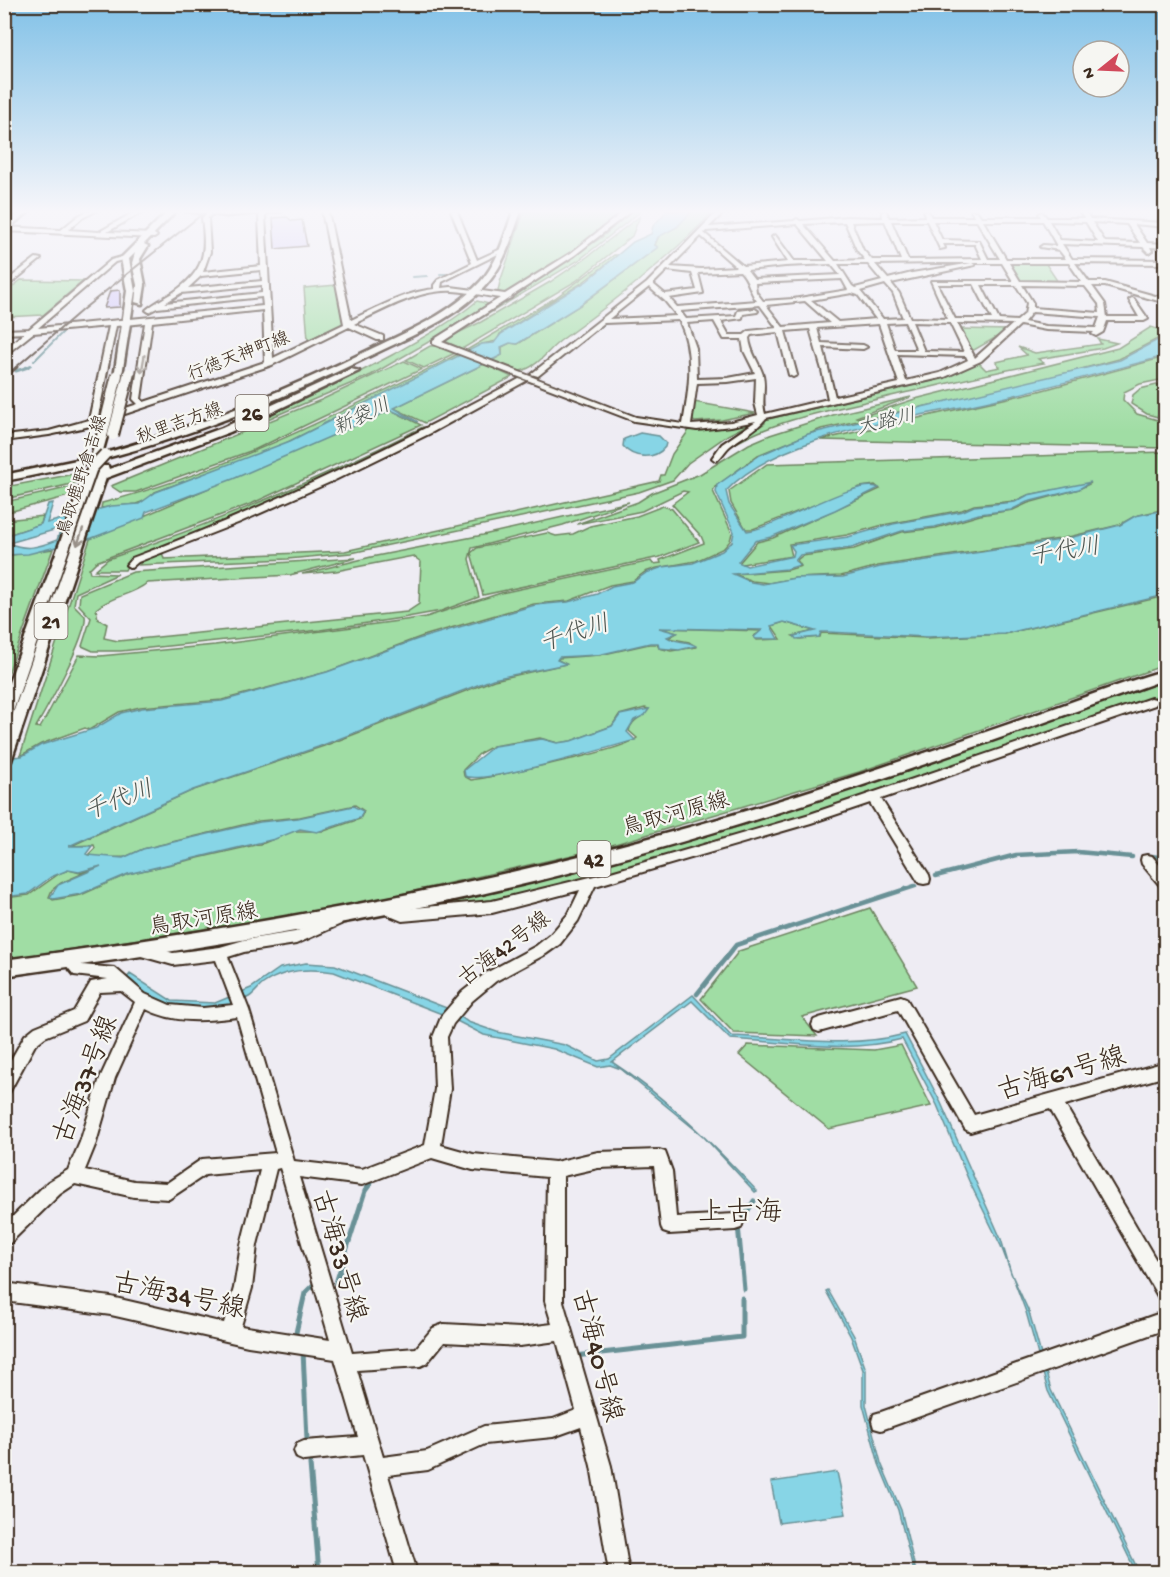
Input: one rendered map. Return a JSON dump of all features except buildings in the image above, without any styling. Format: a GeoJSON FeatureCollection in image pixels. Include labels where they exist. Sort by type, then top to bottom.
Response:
{"type":"FeatureCollection","features":[{"type":"Feature","properties":{"kind":"main road","name":"鳥取鹿野倉吉線"},"geometry":{"type":"LineString","coordinates":[[108,436],[129,373],[132,291],[130,285]]}},
{"type":"Feature","properties":{"kind":"main road","name":"鳥取鹿野倉吉線"},"geometry":{"type":"LineString","coordinates":[[4,717],[104,454],[117,375],[141,285]]}},
{"type":"Feature","properties":{"kind":"main road","name":"秋里吉方線"},"geometry":{"type":"LineString","coordinates":[[4,484],[79,470],[177,442],[287,398],[419,335],[464,307],[482,285]]}},
{"type":"Feature","properties":{"kind":"main road","name":"秋里吉方線"},"geometry":{"type":"LineString","coordinates":[[4,478],[82,464],[185,433],[300,386],[425,325],[476,291]]}},
{"type":"Feature","properties":{"kind":"main road"},"geometry":{"type":"LineString","coordinates":[[104,454],[246,403],[425,325]]}},
{"type":"Feature","properties":{"kind":"main road"},"geometry":{"type":"LineString","coordinates":[[95,475],[226,430],[314,392],[393,352],[419,335]]}},
{"type":"Feature","properties":{"kind":"main road","name":"鳥取鹿野倉吉線"},"geometry":{"type":"LineString","coordinates":[[4,761],[95,475]]}},
{"type":"Feature","properties":{"kind":"main road","name":"鳥取河原線"},"geometry":{"type":"LineString","coordinates":[[4,968],[243,934],[533,875],[761,812],[1166,674]]}},
{"type":"Feature","properties":{"kind":"street"},"geometry":{"type":"LineString","coordinates":[[4,354],[85,285]]}},
{"type":"Feature","properties":{"kind":"street"},"geometry":{"type":"LineString","coordinates":[[186,285],[152,308],[265,295]]}},
{"type":"Feature","properties":{"kind":"street"},"geometry":{"type":"LineString","coordinates":[[177,291],[247,285]]}},
{"type":"Feature","properties":{"kind":"street"},"geometry":{"type":"LineString","coordinates":[[265,285],[269,363]]}},
{"type":"Feature","properties":{"kind":"street"},"geometry":{"type":"LineString","coordinates":[[340,285],[348,324],[381,338]]}},
{"type":"Feature","properties":{"kind":"street"},"geometry":{"type":"LineString","coordinates":[[437,285],[438,290]]}},
{"type":"Feature","properties":{"kind":"street"},"geometry":{"type":"LineString","coordinates":[[524,285],[509,297],[436,342],[518,376],[634,419],[687,427],[732,424],[763,417],[942,375],[973,362],[1022,323],[1029,306],[1019,285]]}},
{"type":"Feature","properties":{"kind":"street"},"geometry":{"type":"LineString","coordinates":[[535,374],[649,285]]}},
{"type":"Feature","properties":{"kind":"street"},"geometry":{"type":"LineString","coordinates":[[651,285],[678,309],[694,345],[694,381],[687,427]]}},
{"type":"Feature","properties":{"kind":"street"},"geometry":{"type":"LineString","coordinates":[[666,296],[701,292],[699,285]]}},
{"type":"Feature","properties":{"kind":"street"},"geometry":{"type":"LineString","coordinates":[[752,285],[753,292],[781,329],[793,375]]}},
{"type":"Feature","properties":{"kind":"street"},"geometry":{"type":"LineString","coordinates":[[848,285],[856,290],[880,320],[894,352],[896,369],[903,385]]}},
{"type":"Feature","properties":{"kind":"street"},"geometry":{"type":"LineString","coordinates":[[678,309],[806,298],[876,285]]}},
{"type":"Feature","properties":{"kind":"street"},"geometry":{"type":"LineString","coordinates":[[888,285],[896,293],[921,352]]}},
{"type":"Feature","properties":{"kind":"street"},"geometry":{"type":"LineString","coordinates":[[934,285],[973,362]]}},
{"type":"Feature","properties":{"kind":"street"},"geometry":{"type":"LineString","coordinates":[[977,285],[996,321]]}},
{"type":"Feature","properties":{"kind":"street"},"geometry":{"type":"LineString","coordinates":[[1087,285],[1104,314],[1100,330],[1093,338]]}},
{"type":"Feature","properties":{"kind":"street"},"geometry":{"type":"LineString","coordinates":[[1107,285],[1166,301]]}},
{"type":"Feature","properties":{"kind":"street","name":"行徳天神町線"},"geometry":{"type":"LineString","coordinates":[[4,439],[49,433],[93,422],[269,363],[404,299],[438,290],[476,291],[509,297]]}},
{"type":"Feature","properties":{"kind":"street"},"geometry":{"type":"LineString","coordinates":[[806,298],[836,324]]}},
{"type":"Feature","properties":{"kind":"street"},"geometry":{"type":"LineString","coordinates":[[1029,306],[1144,319],[1132,300]]}},
{"type":"Feature","properties":{"kind":"street"},"geometry":{"type":"LineString","coordinates":[[4,332],[149,321],[266,308]]}},
{"type":"Feature","properties":{"kind":"street"},"geometry":{"type":"LineString","coordinates":[[603,321],[717,320],[740,318],[740,312],[768,309]]}},
{"type":"Feature","properties":{"kind":"street"},"geometry":{"type":"LineString","coordinates":[[717,320],[726,337],[746,337],[749,333],[880,320],[996,321],[1046,328],[1100,330]]}},
{"type":"Feature","properties":{"kind":"street"},"geometry":{"type":"LineString","coordinates":[[143,405],[137,399],[149,321]]}},
{"type":"Feature","properties":{"kind":"street"},"geometry":{"type":"LineString","coordinates":[[93,422],[113,324]]}},
{"type":"Feature","properties":{"kind":"street"},"geometry":{"type":"LineString","coordinates":[[813,327],[832,400]]}},
{"type":"Feature","properties":{"kind":"street"},"geometry":{"type":"LineString","coordinates":[[746,337],[748,356],[759,375],[759,411],[763,417]]}},
{"type":"Feature","properties":{"kind":"street"},"geometry":{"type":"LineString","coordinates":[[131,565],[135,560],[253,515],[354,469],[518,376],[546,359],[558,347],[576,340]]}},
{"type":"Feature","properties":{"kind":"street"},"geometry":{"type":"LineString","coordinates":[[818,345],[863,347]]}},
{"type":"Feature","properties":{"kind":"street"},"geometry":{"type":"LineString","coordinates":[[894,352],[969,354]]}},
{"type":"Feature","properties":{"kind":"street"},"geometry":{"type":"LineString","coordinates":[[694,381],[728,380],[759,375]]}},
{"type":"Feature","properties":{"kind":"street"},"geometry":{"type":"LineString","coordinates":[[716,458],[725,444],[756,426],[763,417]]}},
{"type":"Feature","properties":{"kind":"street"},"geometry":{"type":"LineString","coordinates":[[383,907],[402,915],[492,907],[590,882],[724,845],[873,797],[1151,702]]}},
{"type":"Feature","properties":{"kind":"street"},"geometry":{"type":"LineString","coordinates":[[873,797],[924,879]]}},
{"type":"Feature","properties":{"kind":"street"},"geometry":{"type":"LineString","coordinates":[[1147,860],[1166,883]]}},
{"type":"Feature","properties":{"kind":"street","name":"古海42号線"},"geometry":{"type":"LineString","coordinates":[[432,1150],[439,1124],[442,1069],[439,1040],[447,1020],[488,980],[545,947],[560,934],[574,916],[590,882]]}},
{"type":"Feature","properties":{"kind":"street"},"geometry":{"type":"LineString","coordinates":[[138,950],[173,959],[220,953],[244,946],[296,938],[352,912]]}},
{"type":"Feature","properties":{"kind":"street","name":"古海33号線"},"geometry":{"type":"LineString","coordinates":[[220,953],[242,1010],[281,1163],[344,1356],[407,1572]]}},
{"type":"Feature","properties":{"kind":"street"},"geometry":{"type":"LineString","coordinates":[[68,960],[78,971],[110,972],[122,985],[143,1000],[174,1014],[199,1015],[242,1010]]}},
{"type":"Feature","properties":{"kind":"street"},"geometry":{"type":"LineString","coordinates":[[4,1088],[34,1036],[79,1016],[96,986],[122,985]]}},
{"type":"Feature","properties":{"kind":"street","name":"古海37号線"},"geometry":{"type":"LineString","coordinates":[[74,1176],[88,1143],[108,1078],[143,1000]]}},
{"type":"Feature","properties":{"kind":"street","name":"古海61号線"},"geometry":{"type":"LineString","coordinates":[[819,1025],[901,1003],[969,1124],[1055,1102],[1166,1069]]}},
{"type":"Feature","properties":{"kind":"street"},"geometry":{"type":"LineString","coordinates":[[1055,1102],[1166,1294]]}},
{"type":"Feature","properties":{"kind":"street"},"geometry":{"type":"LineString","coordinates":[[4,1237],[54,1188],[74,1176],[134,1189],[169,1191],[202,1167],[281,1163],[362,1177],[432,1150],[472,1162],[555,1170],[598,1160],[659,1158],[664,1171],[669,1226],[735,1222]]}},
{"type":"Feature","properties":{"kind":"street"},"geometry":{"type":"LineString","coordinates":[[230,1333],[243,1288],[249,1245],[281,1163]]}},
{"type":"Feature","properties":{"kind":"street","name":"古海40号線"},"geometry":{"type":"LineString","coordinates":[[555,1170],[555,1301],[561,1332],[588,1415],[601,1466],[619,1572]]}},
{"type":"Feature","properties":{"kind":"street","name":"古海34号線"},"geometry":{"type":"LineString","coordinates":[[4,1292],[111,1306],[344,1356],[421,1357],[439,1334],[444,1333],[520,1337],[561,1332]]}},
{"type":"Feature","properties":{"kind":"street"},"geometry":{"type":"LineString","coordinates":[[881,1421],[1166,1320]]}},
{"type":"Feature","properties":{"kind":"street"},"geometry":{"type":"LineString","coordinates":[[377,1467],[428,1460],[484,1435],[553,1428],[588,1415]]}},
{"type":"Feature","properties":{"kind":"street"},"geometry":{"type":"LineString","coordinates":[[304,1451],[370,1445]]}},
{"type":"Feature","properties":{"kind":"green space"},"geometry":{"type":"Polygon","coordinates":[[[15,285],[79,285],[43,315],[5,317],[5,293],[15,285]]]}},
{"type":"Feature","properties":{"kind":"green space"},"geometry":{"type":"Polygon","coordinates":[[[336,285],[343,323],[308,340],[304,288],[336,285]]]}},
{"type":"Feature","properties":{"kind":"green space"},"geometry":{"type":"Polygon","coordinates":[[[499,285],[519,285],[504,294],[498,291],[499,285]]]}},
{"type":"Feature","properties":{"kind":"green space"},"geometry":{"type":"Polygon","coordinates":[[[527,285],[538,285],[480,319],[516,296],[520,289],[527,285]]]}},
{"type":"Feature","properties":{"kind":"green space"},"geometry":{"type":"Polygon","coordinates":[[[546,285],[570,285],[462,349],[443,340],[481,322],[546,285]]]}},
{"type":"Feature","properties":{"kind":"green space"},"geometry":{"type":"Polygon","coordinates":[[[573,285],[579,285],[500,334],[497,341],[482,344],[469,352],[465,351],[555,298],[573,285]]]}},
{"type":"Feature","properties":{"kind":"green space"},"geometry":{"type":"Polygon","coordinates":[[[608,285],[633,285],[560,341],[532,366],[520,371],[491,361],[502,355],[502,347],[510,343],[518,344],[582,304],[608,285]]]}},
{"type":"Feature","properties":{"kind":"green space"},"geometry":{"type":"Polygon","coordinates":[[[477,301],[493,305],[371,375],[256,424],[204,442],[299,402],[369,367],[436,330],[477,301]]]}},
{"type":"Feature","properties":{"kind":"green space"},"geometry":{"type":"Polygon","coordinates":[[[1165,323],[1165,335],[1119,359],[1013,387],[821,429],[758,455],[715,487],[713,491],[732,533],[730,541],[724,548],[696,561],[657,568],[645,572],[633,581],[610,585],[569,601],[534,604],[423,636],[327,672],[222,700],[140,707],[119,712],[89,730],[85,728],[41,744],[20,756],[90,539],[391,410],[421,425],[253,503],[96,562],[89,569],[90,573],[118,574],[76,593],[74,605],[85,616],[80,639],[66,672],[36,727],[40,728],[79,655],[100,656],[215,645],[426,617],[501,593],[651,561],[653,564],[661,563],[660,560],[704,543],[701,536],[672,504],[688,492],[683,491],[642,511],[577,524],[638,502],[652,493],[700,474],[749,444],[770,435],[833,415],[911,397],[856,417],[858,418],[915,399],[1118,348],[1151,327],[1157,329],[1165,323]]]}},
{"type":"Feature","properties":{"kind":"green space"},"geometry":{"type":"Polygon","coordinates":[[[960,329],[1009,330],[974,350],[971,349],[960,329]]]}},
{"type":"Feature","properties":{"kind":"green space"},"geometry":{"type":"Polygon","coordinates":[[[1098,339],[1117,343],[1103,348],[1038,359],[1044,363],[986,374],[808,416],[767,429],[729,447],[765,423],[764,420],[940,379],[978,362],[986,370],[1000,367],[996,362],[1027,355],[1018,347],[1035,353],[1101,344],[1098,339]]]}},
{"type":"Feature","properties":{"kind":"green space"},"geometry":{"type":"Polygon","coordinates":[[[430,346],[438,346],[455,353],[424,368],[406,360],[430,346]]]}},
{"type":"Feature","properties":{"kind":"green space"},"geometry":{"type":"Polygon","coordinates":[[[458,354],[462,355],[280,446],[155,492],[147,500],[136,504],[101,508],[102,503],[194,474],[284,438],[458,354]]]}},
{"type":"Feature","properties":{"kind":"green space"},"geometry":{"type":"Polygon","coordinates":[[[1165,357],[1165,379],[1140,384],[1124,392],[1123,400],[1137,414],[1165,422],[1165,448],[820,440],[1039,391],[1165,357]]]}},
{"type":"Feature","properties":{"kind":"green space"},"geometry":{"type":"Polygon","coordinates":[[[404,361],[422,369],[256,449],[136,492],[120,492],[111,486],[321,400],[404,361]]]}},
{"type":"Feature","properties":{"kind":"green space"},"geometry":{"type":"Polygon","coordinates":[[[484,364],[512,377],[425,423],[394,408],[484,364]]]}},
{"type":"Feature","properties":{"kind":"green space"},"geometry":{"type":"Polygon","coordinates":[[[1165,383],[1165,419],[1147,414],[1131,404],[1133,395],[1140,389],[1165,383]]]}},
{"type":"Feature","properties":{"kind":"green space"},"geometry":{"type":"Polygon","coordinates":[[[694,402],[755,413],[722,420],[695,422],[692,420],[694,402]]]}},
{"type":"Feature","properties":{"kind":"green space"},"geometry":{"type":"Polygon","coordinates":[[[753,422],[728,435],[688,463],[673,480],[639,492],[351,553],[288,559],[139,565],[143,560],[162,552],[164,559],[345,551],[659,481],[661,475],[664,475],[672,454],[689,430],[728,427],[753,422]]]}},
{"type":"Feature","properties":{"kind":"green space"},"geometry":{"type":"Polygon","coordinates":[[[423,427],[429,430],[319,482],[245,515],[131,558],[125,570],[95,570],[108,559],[268,499],[423,427]]]}},
{"type":"Feature","properties":{"kind":"green space"},"geometry":{"type":"Polygon","coordinates":[[[1165,452],[1165,509],[1135,516],[1119,525],[1060,539],[878,566],[841,576],[795,578],[769,583],[752,581],[734,574],[788,570],[801,566],[797,560],[802,556],[854,549],[902,532],[936,528],[980,515],[1013,510],[1091,483],[1028,495],[1015,501],[974,505],[962,510],[883,525],[847,535],[789,544],[792,556],[742,564],[739,563],[757,542],[773,538],[880,489],[875,485],[860,487],[753,529],[746,529],[731,503],[729,491],[767,464],[1165,452]]]}},
{"type":"Feature","properties":{"kind":"green space"},"geometry":{"type":"Polygon","coordinates":[[[79,473],[76,483],[5,499],[5,487],[79,473]]]}},
{"type":"Feature","properties":{"kind":"green space"},"geometry":{"type":"Polygon","coordinates":[[[71,487],[74,489],[73,495],[5,513],[5,502],[71,487]]]}},
{"type":"Feature","properties":{"kind":"green space"},"geometry":{"type":"Polygon","coordinates":[[[629,502],[563,525],[472,548],[469,559],[479,597],[441,611],[320,630],[121,651],[93,651],[82,646],[91,618],[79,605],[80,594],[133,572],[356,558],[290,575],[147,583],[96,609],[98,619],[107,624],[104,638],[118,641],[407,612],[419,604],[421,562],[413,556],[336,571],[302,574],[629,502]]]}},
{"type":"Feature","properties":{"kind":"green space"},"geometry":{"type":"Polygon","coordinates":[[[663,506],[672,509],[699,542],[660,557],[483,595],[471,553],[477,548],[547,533],[556,536],[573,534],[590,526],[637,516],[663,506]]]}},
{"type":"Feature","properties":{"kind":"green space"},"geometry":{"type":"Polygon","coordinates":[[[43,516],[41,524],[5,536],[5,520],[43,516]]]}},
{"type":"Feature","properties":{"kind":"green space"},"geometry":{"type":"Polygon","coordinates":[[[53,549],[5,682],[5,556],[53,549]]]}},
{"type":"Feature","properties":{"kind":"green space"},"geometry":{"type":"Polygon","coordinates":[[[1165,596],[1165,665],[859,772],[595,850],[321,912],[5,959],[4,898],[29,895],[60,873],[69,870],[80,873],[100,866],[61,883],[52,890],[49,897],[53,900],[81,895],[128,874],[264,843],[293,831],[324,831],[360,819],[364,811],[355,805],[300,817],[259,821],[143,849],[125,857],[103,858],[88,855],[95,848],[94,845],[71,846],[191,791],[324,746],[494,680],[566,664],[558,660],[559,658],[600,655],[649,644],[657,644],[659,648],[671,651],[696,647],[689,642],[668,638],[677,633],[660,628],[762,631],[754,636],[757,640],[781,639],[772,626],[784,622],[814,631],[793,636],[800,639],[820,637],[821,633],[927,638],[1005,634],[1165,596]],[[649,709],[619,715],[612,726],[571,741],[558,743],[540,738],[493,746],[480,753],[463,770],[464,776],[471,780],[484,778],[611,749],[637,738],[629,731],[630,727],[649,709]]]}},
{"type":"Feature","properties":{"kind":"green space"},"geometry":{"type":"Polygon","coordinates":[[[1165,681],[1165,691],[1148,701],[807,818],[494,905],[402,913],[571,874],[755,822],[1165,681]]]}},
{"type":"Feature","properties":{"kind":"green space"},"geometry":{"type":"Polygon","coordinates":[[[870,908],[917,986],[802,1017],[817,1036],[734,1033],[701,999],[739,951],[870,908]]]}},
{"type":"Feature","properties":{"kind":"green space"},"geometry":{"type":"Polygon","coordinates":[[[748,1045],[874,1050],[901,1045],[931,1106],[829,1129],[739,1055],[748,1045]]]}},
{"type":"Feature","properties":{"kind":"water","name":"新袋川"},"geometry":{"type":"Polygon","coordinates":[[[581,285],[607,285],[577,307],[517,344],[510,343],[501,347],[502,355],[394,408],[418,422],[391,410],[233,479],[146,512],[144,518],[92,538],[28,554],[5,555],[5,536],[41,524],[48,504],[53,503],[47,523],[111,506],[139,504],[156,492],[290,441],[482,344],[494,343],[501,334],[581,285]],[[61,528],[9,543],[21,547],[44,545],[57,540],[61,528]]]}},
{"type":"Feature","properties":{"kind":"water"},"geometry":{"type":"Polygon","coordinates":[[[1165,336],[1165,356],[1027,392],[881,423],[811,442],[778,455],[750,471],[726,491],[729,504],[747,531],[776,522],[853,489],[868,486],[879,488],[835,510],[771,537],[755,541],[738,562],[747,566],[793,556],[794,551],[790,545],[848,537],[893,524],[963,511],[974,506],[1015,502],[1028,495],[1091,482],[1079,489],[1027,502],[1011,510],[979,514],[935,527],[902,531],[851,548],[800,555],[795,561],[800,565],[787,569],[733,574],[751,582],[763,584],[795,578],[843,577],[880,567],[1061,540],[1120,525],[1135,516],[1165,510],[1165,595],[1004,634],[927,637],[821,632],[819,637],[796,639],[794,636],[815,631],[784,622],[771,626],[778,639],[756,639],[754,637],[762,630],[659,628],[677,633],[667,637],[670,639],[696,646],[679,650],[659,648],[658,643],[650,643],[598,655],[559,657],[557,660],[566,664],[493,679],[318,747],[193,790],[69,846],[92,846],[86,854],[123,858],[143,849],[260,822],[298,818],[353,806],[363,811],[360,818],[317,832],[300,829],[275,839],[128,874],[81,894],[53,899],[50,897],[58,885],[101,866],[79,872],[68,870],[51,877],[28,894],[5,897],[5,758],[22,756],[41,745],[96,728],[121,713],[142,708],[222,701],[327,672],[418,639],[535,605],[568,602],[597,594],[612,586],[633,582],[646,573],[663,567],[693,563],[722,551],[732,542],[734,532],[716,492],[717,485],[760,455],[808,434],[1120,360],[1165,336]]]}},
{"type":"Feature","properties":{"kind":"water"},"geometry":{"type":"Polygon","coordinates":[[[640,433],[659,436],[666,443],[665,447],[656,454],[644,456],[632,453],[623,446],[624,439],[640,433]]]}},
{"type":"Feature","properties":{"kind":"water"},"geometry":{"type":"Polygon","coordinates":[[[649,709],[645,715],[634,720],[627,732],[635,740],[519,770],[495,775],[465,776],[464,770],[494,746],[542,739],[557,743],[571,741],[612,726],[620,715],[649,709]]]}},
{"type":"Feature","properties":{"kind":"water"},"geometry":{"type":"Polygon","coordinates":[[[306,963],[335,965],[449,1009],[468,1022],[497,1032],[565,1045],[598,1061],[609,1059],[693,995],[731,1036],[840,1042],[905,1034],[941,1103],[1001,1239],[1010,1270],[937,1105],[902,1039],[860,1046],[838,1046],[730,1039],[692,1001],[612,1062],[652,1091],[702,1135],[621,1069],[610,1065],[598,1067],[554,1049],[484,1035],[447,1016],[334,972],[307,970],[280,975],[263,984],[251,996],[242,1000],[224,1006],[184,1012],[162,1006],[125,980],[130,974],[172,1001],[215,1003],[251,988],[280,968],[306,963]]]}},
{"type":"Feature","properties":{"kind":"water"},"geometry":{"type":"Polygon","coordinates":[[[704,1137],[757,1191],[755,1192],[704,1137]]]}},
{"type":"Feature","properties":{"kind":"water"},"geometry":{"type":"Polygon","coordinates":[[[1012,1276],[1029,1312],[1051,1390],[1139,1572],[1136,1572],[1048,1391],[1026,1312],[1012,1276]]]}},
{"type":"Feature","properties":{"kind":"water"},"geometry":{"type":"Polygon","coordinates":[[[828,1290],[854,1336],[866,1370],[866,1405],[881,1463],[901,1510],[916,1572],[914,1572],[898,1510],[879,1464],[863,1405],[863,1370],[851,1337],[826,1291],[828,1290]]]}},
{"type":"Feature","properties":{"kind":"water"},"geometry":{"type":"Polygon","coordinates":[[[837,1472],[846,1514],[779,1523],[771,1482],[837,1472]]]}},
{"type":"Feature","properties":{"kind":"waterway"},"geometry":{"type":"LineString","coordinates":[[255,312],[261,311]]}},
{"type":"Feature","properties":{"kind":"waterway"},"geometry":{"type":"LineString","coordinates":[[238,313],[250,312]]}},
{"type":"Feature","properties":{"kind":"waterway"},"geometry":{"type":"LineString","coordinates":[[216,315],[222,315]]}},
{"type":"Feature","properties":{"kind":"waterway"},"geometry":{"type":"LineString","coordinates":[[177,319],[187,318]]}},
{"type":"Feature","properties":{"kind":"waterway"},"geometry":{"type":"LineString","coordinates":[[601,327],[610,320]]}},
{"type":"Feature","properties":{"kind":"waterway"},"geometry":{"type":"LineString","coordinates":[[90,328],[104,327]]}},
{"type":"Feature","properties":{"kind":"waterway"},"geometry":{"type":"LineString","coordinates":[[74,330],[86,328]]}},
{"type":"Feature","properties":{"kind":"waterway"},"geometry":{"type":"LineString","coordinates":[[34,361],[63,332]]}},
{"type":"Feature","properties":{"kind":"waterway"},"geometry":{"type":"LineString","coordinates":[[25,368],[31,365]]}},
{"type":"Feature","properties":{"kind":"waterway"},"geometry":{"type":"LineString","coordinates":[[16,371],[25,368]]}},
{"type":"Feature","properties":{"kind":"waterway"},"geometry":{"type":"LineString","coordinates":[[687,402],[689,379]]}},
{"type":"Feature","properties":{"kind":"waterway"},"geometry":{"type":"LineString","coordinates":[[936,876],[1016,855],[1078,852],[1132,857]]}},
{"type":"Feature","properties":{"kind":"waterway"},"geometry":{"type":"LineString","coordinates":[[1151,856],[1166,858]]}},
{"type":"Feature","properties":{"kind":"waterway"},"geometry":{"type":"LineString","coordinates":[[697,994],[736,945],[915,886]]}},
{"type":"Feature","properties":{"kind":"waterway"},"geometry":{"type":"LineString","coordinates":[[336,1283],[365,1191],[373,1180]]}},
{"type":"Feature","properties":{"kind":"waterway"},"geometry":{"type":"LineString","coordinates":[[744,1289],[738,1225],[754,1201]]}},
{"type":"Feature","properties":{"kind":"waterway"},"geometry":{"type":"LineString","coordinates":[[295,1337],[305,1293],[312,1286]]}},
{"type":"Feature","properties":{"kind":"waterway"},"geometry":{"type":"LineString","coordinates":[[575,1356],[742,1337],[742,1298]]}},
{"type":"Feature","properties":{"kind":"waterway"},"geometry":{"type":"LineString","coordinates":[[303,1351],[307,1440]]}},
{"type":"Feature","properties":{"kind":"waterway"},"geometry":{"type":"LineString","coordinates":[[310,1464],[319,1572]]}},
{"type":"Feature","properties":{"kind":"railway"},"geometry":{"type":"LineString","coordinates":[[15,368],[114,285]]}},
{"type":"Feature","properties":{"kind":"railway"},"geometry":{"type":"LineString","coordinates":[[4,378],[17,367]]}},
{"type":"Feature","properties":{"kind":"district","name":"上古海"},"geometry":{"type":"Point","coordinates":[740,1210]}},
{"type":"Feature","properties":{"kind":"water label","name":"大路川"},"geometry":{"type":"Point","coordinates":[886,420]}},
{"type":"Feature","properties":{"kind":"water label","name":"千代川"},"geometry":{"type":"Point","coordinates":[1064,550]}},
{"type":"Feature","properties":{"kind":"water label","name":"千代川"},"geometry":{"type":"Point","coordinates":[574,632]}},
{"type":"Feature","properties":{"kind":"water label","name":"千代川"},"geometry":{"type":"Point","coordinates":[118,799]}}]}
